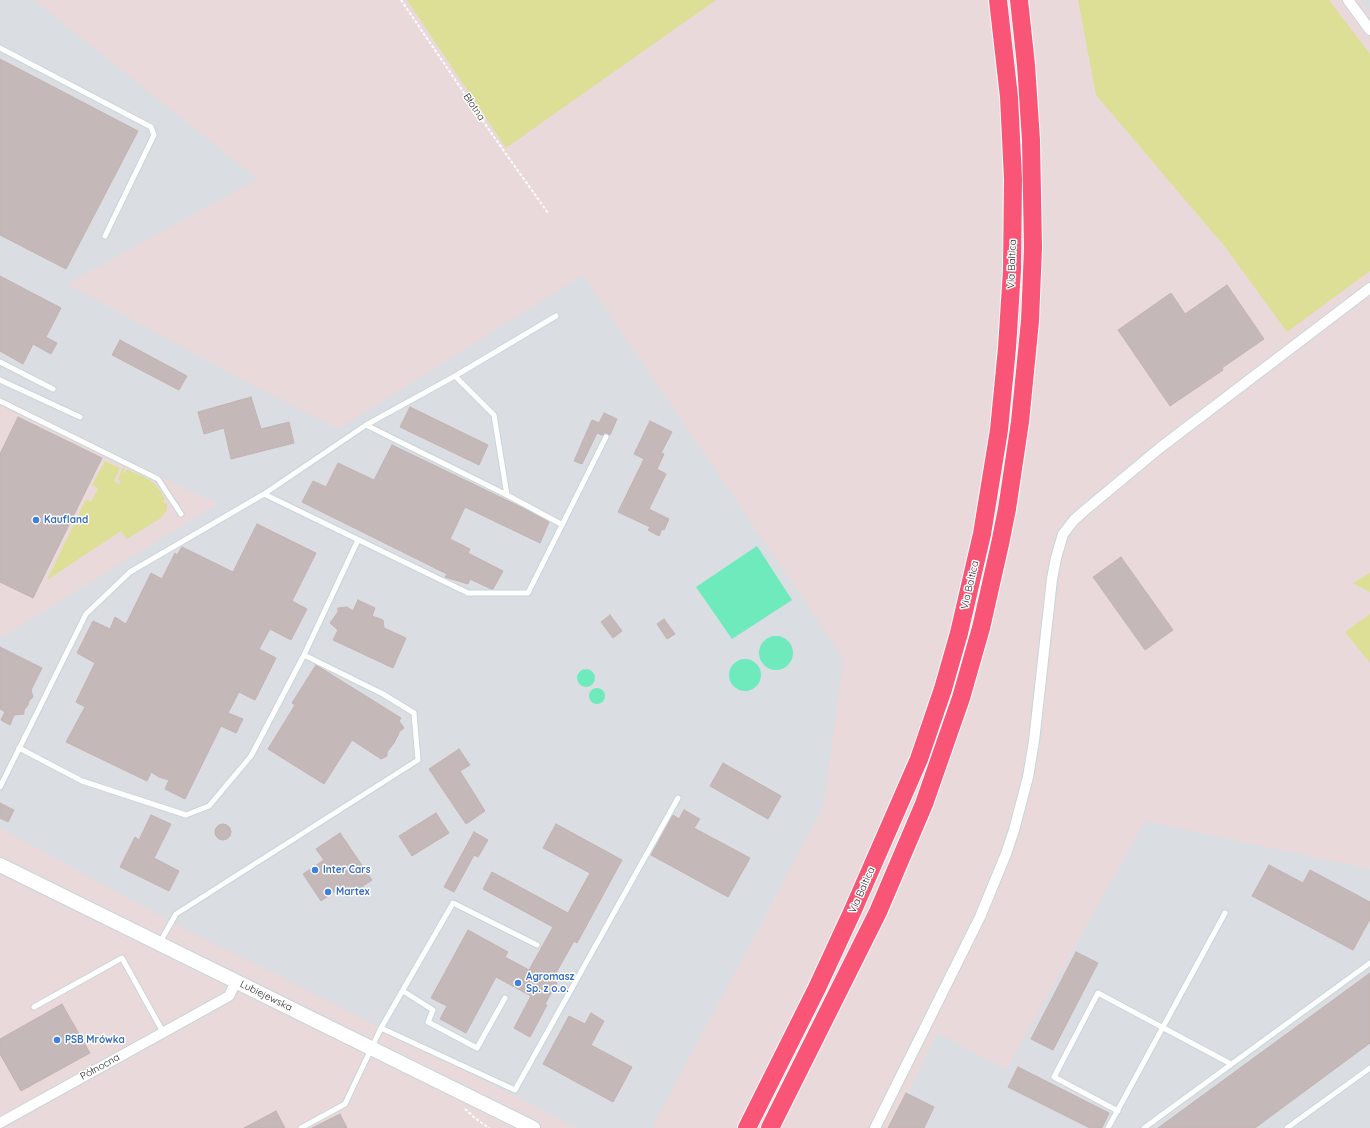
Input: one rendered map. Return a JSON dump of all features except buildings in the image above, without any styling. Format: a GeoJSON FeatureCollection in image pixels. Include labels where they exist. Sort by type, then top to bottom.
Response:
{"type":"FeatureCollection","features":[{"type":"Feature","properties":{"kind":"highway","name":"Via Baltica"},"geometry":{"type":"LineString","coordinates":[[747,1128],[854,910],[919,759],[942,689],[958,633],[979,549],[999,430],[1008,348],[1012,270],[1013,178],[1011,134],[1007,74],[998,0]]}},
{"type":"Feature","properties":{"kind":"highway","name":"Via Baltica"},"geometry":{"type":"LineString","coordinates":[[770,1128],[878,912],[924,804],[961,698],[981,628],[998,551],[1007,509],[1020,422],[1030,321],[1032,278],[1033,208],[1031,140],[1026,65],[1019,0]]}},
{"type":"Feature","properties":{"kind":"main road","name":"Lubiejewska"},"geometry":{"type":"LineString","coordinates":[[0,865],[533,1128]]}},
{"type":"Feature","properties":{"kind":"street"},"geometry":{"type":"LineString","coordinates":[[1348,0],[1370,30]]}},
{"type":"Feature","properties":{"kind":"street"},"geometry":{"type":"LineString","coordinates":[[875,1128],[980,917],[993,888],[1012,836],[1025,789],[1034,740],[1052,580],[1056,558],[1064,534],[1074,520],[1084,510],[1150,456],[1370,288]]}},
{"type":"Feature","properties":{"kind":"street","name":"Północna"},"geometry":{"type":"LineString","coordinates":[[0,1123],[228,996],[236,981]]}},
{"type":"Feature","properties":{"kind":"lane"},"geometry":{"type":"LineString","coordinates":[[0,48],[151,127],[154,135],[104,236]]}},
{"type":"Feature","properties":{"kind":"lane"},"geometry":{"type":"LineString","coordinates":[[0,786],[86,614],[130,572],[264,494],[366,425],[455,376],[556,316]]}},
{"type":"Feature","properties":{"kind":"lane"},"geometry":{"type":"LineString","coordinates":[[0,362],[53,389]]}},
{"type":"Feature","properties":{"kind":"lane"},"geometry":{"type":"LineString","coordinates":[[455,376],[494,415],[507,495]]}},
{"type":"Feature","properties":{"kind":"lane"},"geometry":{"type":"LineString","coordinates":[[0,380],[80,417]]}},
{"type":"Feature","properties":{"kind":"lane"},"geometry":{"type":"LineString","coordinates":[[0,401],[158,479],[181,514]]}},
{"type":"Feature","properties":{"kind":"lane"},"geometry":{"type":"LineString","coordinates":[[366,425],[507,495],[561,524]]}},
{"type":"Feature","properties":{"kind":"lane"},"geometry":{"type":"LineString","coordinates":[[264,494],[468,593],[528,593],[561,524],[606,437]]}},
{"type":"Feature","properties":{"kind":"lane"},"geometry":{"type":"LineString","coordinates":[[19,748],[82,781],[186,815],[209,806],[251,756],[304,654],[358,540]]}},
{"type":"Feature","properties":{"kind":"lane"},"geometry":{"type":"LineString","coordinates":[[160,943],[176,914],[418,760],[414,713],[383,694],[304,654]]}},
{"type":"Feature","properties":{"kind":"lane"},"geometry":{"type":"LineString","coordinates":[[381,1028],[515,1090],[678,798]]}},
{"type":"Feature","properties":{"kind":"lane"},"geometry":{"type":"LineString","coordinates":[[300,1128],[344,1104],[381,1028],[453,903],[537,946]]}},
{"type":"Feature","properties":{"kind":"lane"},"geometry":{"type":"LineString","coordinates":[[1108,1128],[1225,913]]}},
{"type":"Feature","properties":{"kind":"lane"},"geometry":{"type":"LineString","coordinates":[[34,1007],[122,958],[163,1032]]}},
{"type":"Feature","properties":{"kind":"lane"},"geometry":{"type":"LineString","coordinates":[[1144,1128],[1370,963]]}},
{"type":"Feature","properties":{"kind":"lane"},"geometry":{"type":"LineString","coordinates":[[403,991],[432,1010],[428,1022],[478,1048],[505,998]]}},
{"type":"Feature","properties":{"kind":"lane"},"geometry":{"type":"LineString","coordinates":[[1118,1111],[1054,1077],[1098,994],[1231,1064]]}},
{"type":"Feature","properties":{"kind":"lane"},"geometry":{"type":"LineString","coordinates":[[1287,1128],[1370,1068]]}},
{"type":"Feature","properties":{"kind":"path","name":"Błotna"},"geometry":{"type":"LineString","coordinates":[[401,0],[548,213]]}},
{"type":"Feature","properties":{"kind":"shaded area"},"geometry":{"type":"Polygon","coordinates":[[[0,0],[34,0],[258,179],[67,284],[243,380],[338,429],[583,275],[844,659],[823,808],[652,1128],[577,1128],[268,970],[184,929],[0,828],[0,638],[217,504],[0,396],[0,0]]]}},
{"type":"Feature","properties":{"kind":"shaded area"},"geometry":{"type":"Polygon","coordinates":[[[407,0],[716,0],[506,148],[407,0]]]}},
{"type":"Feature","properties":{"kind":"shaded area"},"geometry":{"type":"Polygon","coordinates":[[[1078,0],[1329,0],[1370,54],[1370,271],[1287,332],[1226,248],[1096,95],[1078,0]]]}},
{"type":"Feature","properties":{"kind":"shaded area"},"geometry":{"type":"Polygon","coordinates":[[[1360,0],[1370,0],[1370,14],[1360,0]]]}},
{"type":"Feature","properties":{"kind":"shaded area"},"geometry":{"type":"Polygon","coordinates":[[[105,461],[120,468],[114,481],[119,484],[121,481],[118,479],[123,467],[125,468],[123,472],[125,473],[127,469],[150,480],[159,489],[165,499],[163,501],[164,503],[167,502],[167,510],[161,518],[127,539],[121,531],[47,580],[86,499],[91,502],[98,489],[92,485],[105,461]]]}},
{"type":"Feature","properties":{"kind":"shaded area"},"geometry":{"type":"Polygon","coordinates":[[[757,546],[792,600],[732,639],[696,587],[757,546]]]}},
{"type":"Feature","properties":{"kind":"shaded area"},"geometry":{"type":"Polygon","coordinates":[[[1370,573],[1370,592],[1353,583],[1370,573]]]}},
{"type":"Feature","properties":{"kind":"shaded area"},"geometry":{"type":"Polygon","coordinates":[[[1370,614],[1370,663],[1345,632],[1370,614]]]}},
{"type":"Feature","properties":{"kind":"shaded area"},"geometry":{"type":"Polygon","coordinates":[[[776,636],[788,641],[793,653],[788,665],[776,670],[764,665],[759,653],[764,641],[776,636]]]}},
{"type":"Feature","properties":{"kind":"shaded area"},"geometry":{"type":"Polygon","coordinates":[[[748,659],[754,661],[759,666],[761,675],[759,684],[754,689],[742,691],[736,689],[731,684],[729,672],[731,666],[736,661],[748,659]]]}},
{"type":"Feature","properties":{"kind":"shaded area"},"geometry":{"type":"Polygon","coordinates":[[[586,669],[592,672],[595,678],[592,684],[586,687],[580,684],[577,678],[580,672],[586,669]]]}},
{"type":"Feature","properties":{"kind":"shaded area"},"geometry":{"type":"Polygon","coordinates":[[[594,688],[600,688],[605,693],[603,702],[600,704],[594,704],[589,699],[589,693],[594,688]]]}},
{"type":"Feature","properties":{"kind":"shaded area"},"geometry":{"type":"Polygon","coordinates":[[[1145,821],[1370,869],[1370,1128],[892,1128],[937,1032],[1006,1070],[1145,821]]]}},
{"type":"Feature","properties":{"kind":"place","name":"Kaufland"},"geometry":{"type":"Point","coordinates":[36,520]}},
{"type":"Feature","properties":{"kind":"place","name":"Inter Cars"},"geometry":{"type":"Point","coordinates":[315,870]}},
{"type":"Feature","properties":{"kind":"place","name":"Martex"},"geometry":{"type":"Point","coordinates":[328,892]}},
{"type":"Feature","properties":{"kind":"place","name":"Agromasz Sp. z o.o."},"geometry":{"type":"Point","coordinates":[518,983]}},
{"type":"Feature","properties":{"kind":"place","name":"PSB Mrówka"},"geometry":{"type":"Point","coordinates":[57,1040]}}]}
